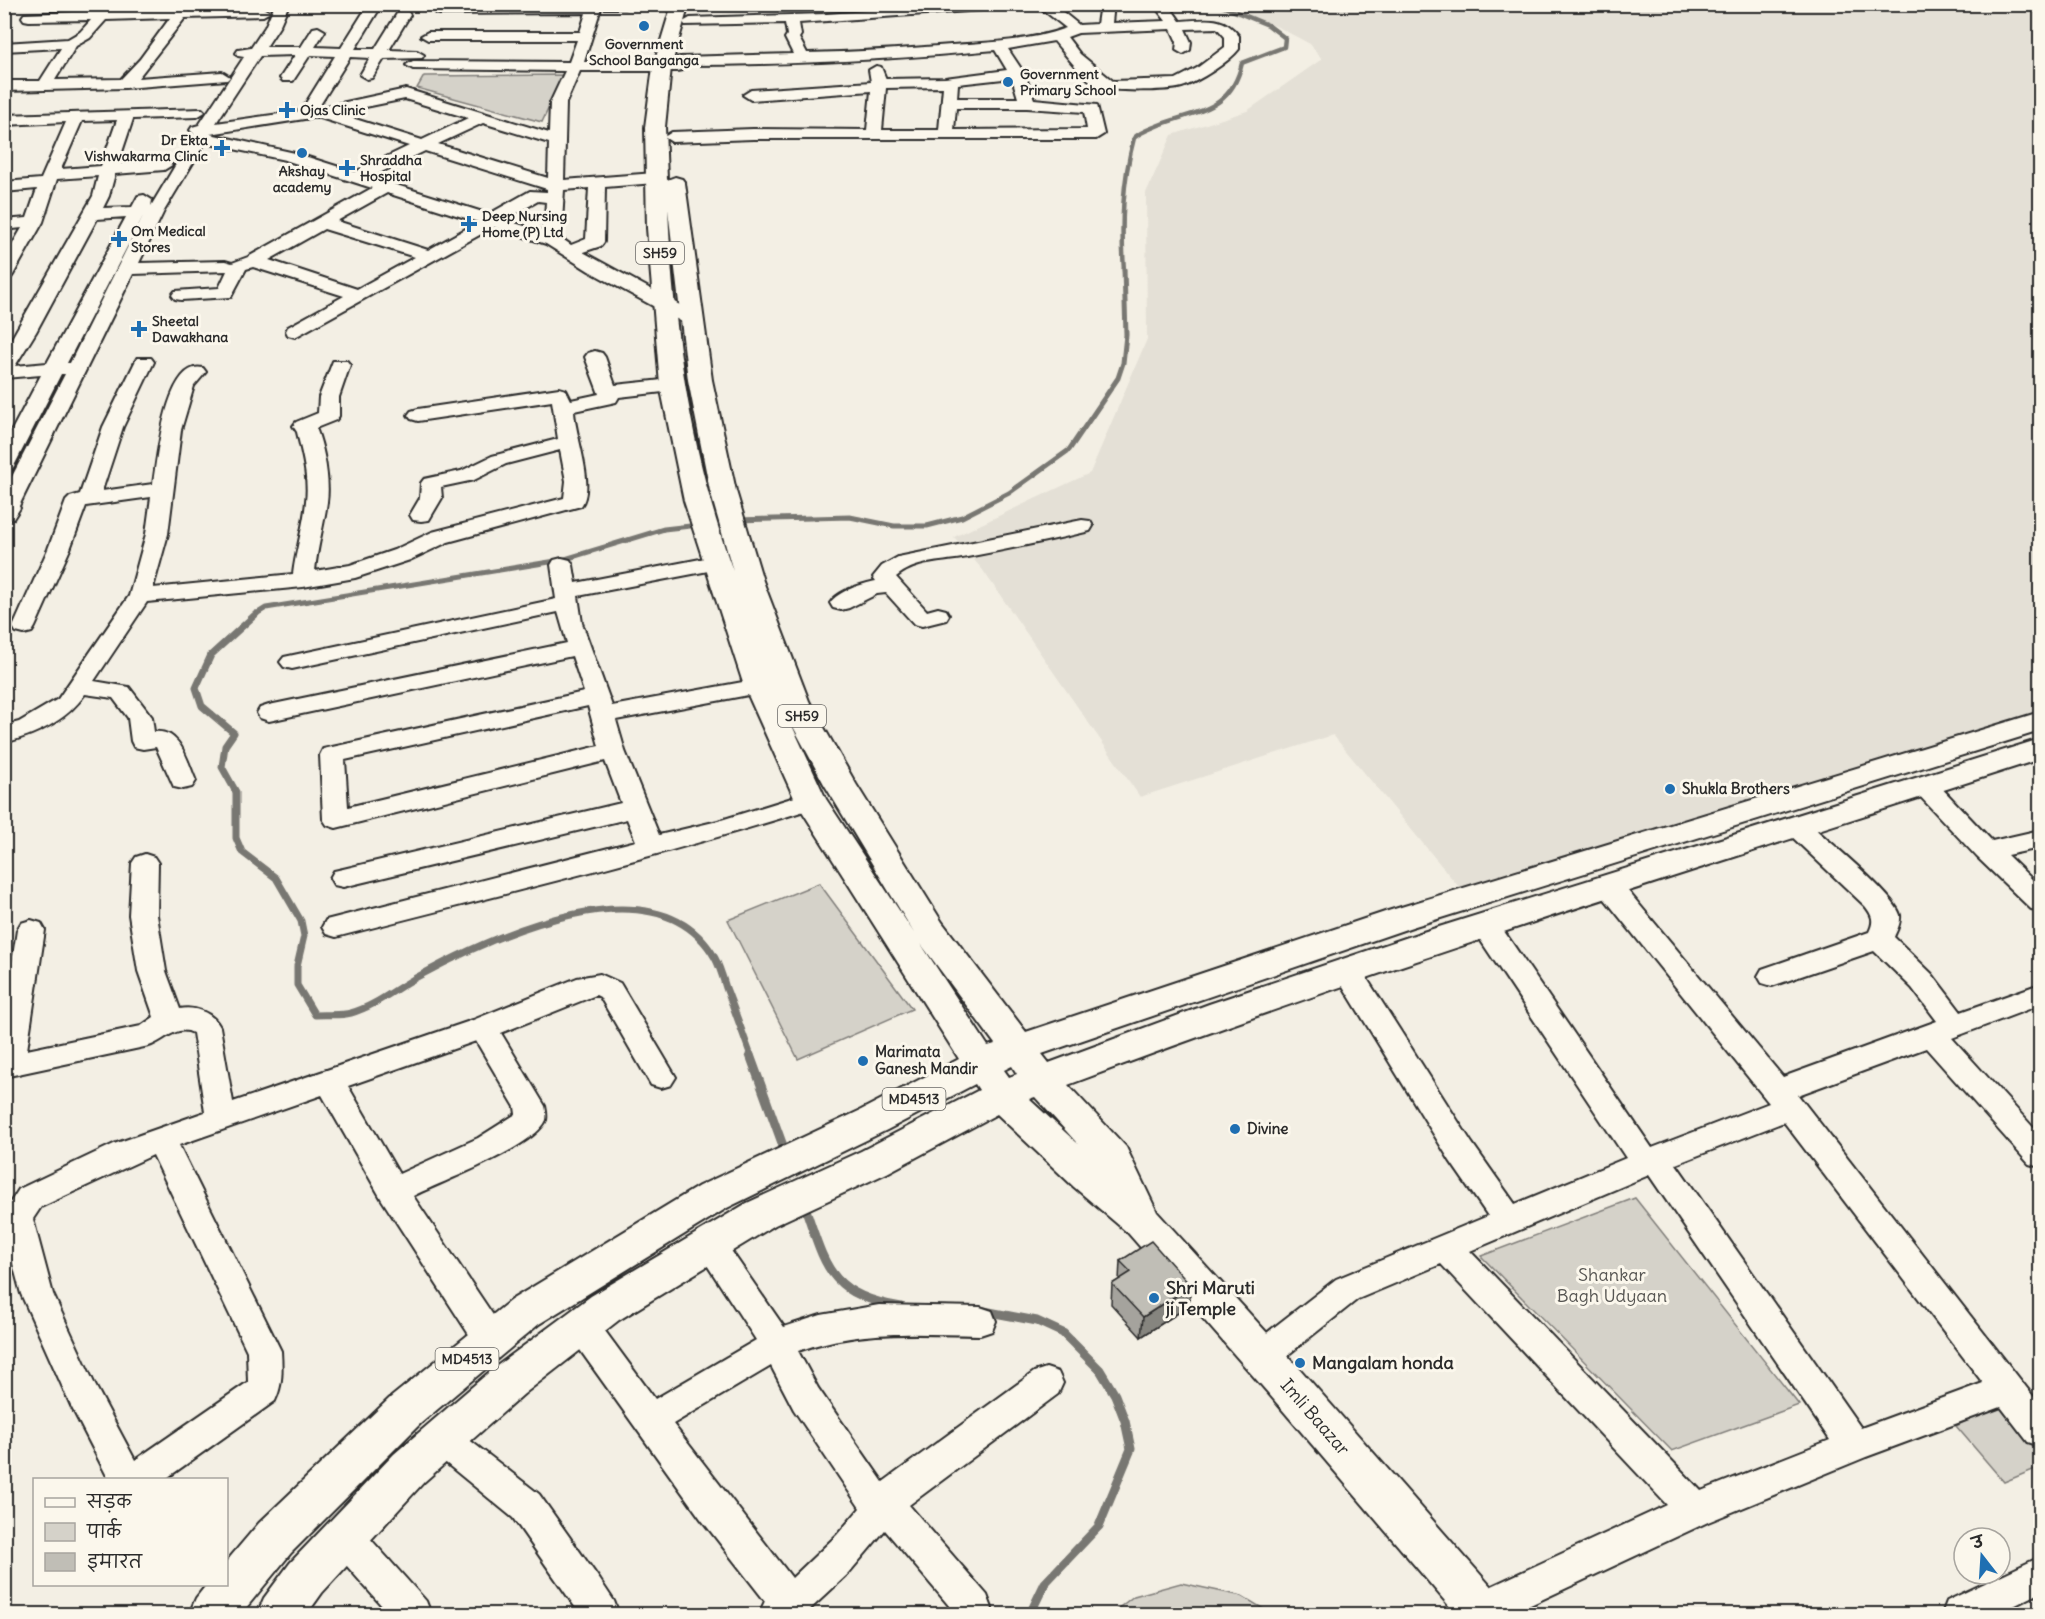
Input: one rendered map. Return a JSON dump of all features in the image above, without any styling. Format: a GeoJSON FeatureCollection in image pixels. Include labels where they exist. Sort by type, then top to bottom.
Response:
{"type":"FeatureCollection","features":[{"type":"Feature","properties":{"kind":"main road","name":"SH59"},"geometry":{"type":"LineString","coordinates":[[689,10],[655,126],[655,178],[672,385],[697,501],[722,535],[786,680],[816,741],[930,932],[1041,1078]]}},
{"type":"Feature","properties":{"kind":"main road","name":"SH59"},"geometry":{"type":"LineString","coordinates":[[673,65],[674,177],[700,380],[723,491],[722,535],[716,563],[759,686],[811,800],[1000,1095]]}},
{"type":"Feature","properties":{"kind":"main road"},"geometry":{"type":"LineString","coordinates":[[979,1065],[1020,1048],[1400,920],[2040,721]]}},
{"type":"Feature","properties":{"kind":"main road"},"geometry":{"type":"LineString","coordinates":[[1142,1222],[1000,1095],[1041,1078],[1347,970],[2040,750]]}},
{"type":"Feature","properties":{"kind":"main road","name":"MD4513"},"geometry":{"type":"LineString","coordinates":[[280,1614],[306,1578],[410,1468],[509,1381],[605,1308],[710,1245],[782,1183],[848,1132],[979,1065]]}},
{"type":"Feature","properties":{"kind":"main road"},"geometry":{"type":"LineString","coordinates":[[1041,1078],[1113,1158],[1142,1222]]}},
{"type":"Feature","properties":{"kind":"main road","name":"MD4513"},"geometry":{"type":"LineString","coordinates":[[228,1584],[405,1411],[525,1312],[714,1197],[874,1162],[1000,1095]]}},
{"type":"Feature","properties":{"kind":"main road","name":"Imli Baazar"},"geometry":{"type":"LineString","coordinates":[[1142,1222],[1262,1356],[1483,1612]]}},
{"type":"Feature","properties":{"kind":"main road","name":"MD4513"},"geometry":{"type":"LineString","coordinates":[[210,1602],[226,1586]]}},
{"type":"Feature","properties":{"kind":"street"},"geometry":{"type":"LineString","coordinates":[[5,510],[197,133],[256,52],[272,27],[282,4]]}},
{"type":"Feature","properties":{"kind":"street"},"geometry":{"type":"LineString","coordinates":[[406,94],[415,60],[441,7],[624,4]]}},
{"type":"Feature","properties":{"kind":"street"},"geometry":{"type":"LineString","coordinates":[[748,21],[751,4]]}},
{"type":"Feature","properties":{"kind":"street"},"geometry":{"type":"LineString","coordinates":[[689,10],[748,21],[1033,4]]}},
{"type":"Feature","properties":{"kind":"street"},"geometry":{"type":"LineString","coordinates":[[1104,28],[1108,14],[1107,4]]}},
{"type":"Feature","properties":{"kind":"street"},"geometry":{"type":"LineString","coordinates":[[1160,4],[1176,25],[1184,42],[1183,50]]}},
{"type":"Feature","properties":{"kind":"street"},"geometry":{"type":"LineString","coordinates":[[552,240],[556,192],[558,104],[595,6]]}},
{"type":"Feature","properties":{"kind":"street"},"geometry":{"type":"LineString","coordinates":[[802,58],[792,38],[806,34],[962,20],[1047,7],[1076,29]]}},
{"type":"Feature","properties":{"kind":"street"},"geometry":{"type":"LineString","coordinates":[[125,83],[186,8]]}},
{"type":"Feature","properties":{"kind":"street"},"geometry":{"type":"LineString","coordinates":[[29,17],[105,10],[265,8],[256,27],[197,112],[197,133]]}},
{"type":"Feature","properties":{"kind":"street"},"geometry":{"type":"LineString","coordinates":[[311,113],[373,8]]}},
{"type":"Feature","properties":{"kind":"street"},"geometry":{"type":"LineString","coordinates":[[4,47],[71,43],[85,35],[105,10]]}},
{"type":"Feature","properties":{"kind":"street"},"geometry":{"type":"LineString","coordinates":[[367,75],[403,15]]}},
{"type":"Feature","properties":{"kind":"street"},"geometry":{"type":"LineString","coordinates":[[791,19],[806,34]]}},
{"type":"Feature","properties":{"kind":"street"},"geometry":{"type":"LineString","coordinates":[[750,78],[802,58],[872,56],[999,45],[1059,37],[1076,29],[1206,23],[1222,25],[1232,36],[1232,49],[1202,71],[1179,83],[1110,86],[1102,82],[1075,57],[1059,37]]}},
{"type":"Feature","properties":{"kind":"street"},"geometry":{"type":"LineString","coordinates":[[288,78],[318,31]]}},
{"type":"Feature","properties":{"kind":"street"},"geometry":{"type":"LineString","coordinates":[[428,36],[585,36]]}},
{"type":"Feature","properties":{"kind":"street"},"geometry":{"type":"LineString","coordinates":[[44,86],[71,43]]}},
{"type":"Feature","properties":{"kind":"street"},"geometry":{"type":"LineString","coordinates":[[999,45],[1017,73],[1024,88],[1027,103]]}},
{"type":"Feature","properties":{"kind":"street"},"geometry":{"type":"LineString","coordinates":[[237,54],[347,51],[415,60],[574,65],[673,65],[750,78],[879,86],[951,82],[951,80],[978,76],[1017,73]]}},
{"type":"Feature","properties":{"kind":"street"},"geometry":{"type":"LineString","coordinates":[[872,56],[879,86],[874,135]]}},
{"type":"Feature","properties":{"kind":"street"},"geometry":{"type":"LineString","coordinates":[[4,86],[125,83],[222,77]]}},
{"type":"Feature","properties":{"kind":"street"},"geometry":{"type":"LineString","coordinates":[[750,78],[753,134]]}},
{"type":"Feature","properties":{"kind":"street"},"geometry":{"type":"LineString","coordinates":[[946,135],[951,82]]}},
{"type":"Feature","properties":{"kind":"street"},"geometry":{"type":"LineString","coordinates":[[4,466],[137,211],[164,165],[197,133],[406,94],[556,140]]}},
{"type":"Feature","properties":{"kind":"street"},"geometry":{"type":"LineString","coordinates":[[672,137],[838,133],[874,135],[1096,134],[1092,122],[1092,108],[1066,102],[948,103]]}},
{"type":"Feature","properties":{"kind":"street"},"geometry":{"type":"LineString","coordinates":[[4,120],[197,112]]}},
{"type":"Feature","properties":{"kind":"street"},"geometry":{"type":"LineString","coordinates":[[311,113],[424,146],[556,192]]}},
{"type":"Feature","properties":{"kind":"street"},"geometry":{"type":"LineString","coordinates":[[4,367],[27,332],[101,196],[114,147],[127,116]]}},
{"type":"Feature","properties":{"kind":"street"},"geometry":{"type":"LineString","coordinates":[[6,270],[34,222],[49,179],[76,117]]}},
{"type":"Feature","properties":{"kind":"street"},"geometry":{"type":"LineString","coordinates":[[357,177],[482,117]]}},
{"type":"Feature","properties":{"kind":"street"},"geometry":{"type":"LineString","coordinates":[[197,133],[357,177],[552,240],[595,267],[691,319]]}},
{"type":"Feature","properties":{"kind":"street"},"geometry":{"type":"LineString","coordinates":[[4,187],[109,169],[164,165]]}},
{"type":"Feature","properties":{"kind":"street"},"geometry":{"type":"LineString","coordinates":[[295,331],[536,195],[597,183],[655,178]]}},
{"type":"Feature","properties":{"kind":"street"},"geometry":{"type":"LineString","coordinates":[[570,251],[595,242],[597,183]]}},
{"type":"Feature","properties":{"kind":"street"},"geometry":{"type":"LineString","coordinates":[[225,293],[239,265],[254,261],[386,188]]}},
{"type":"Feature","properties":{"kind":"street"},"geometry":{"type":"LineString","coordinates":[[23,203],[42,201]]}},
{"type":"Feature","properties":{"kind":"street"},"geometry":{"type":"LineString","coordinates":[[91,214],[156,211]]}},
{"type":"Feature","properties":{"kind":"street"},"geometry":{"type":"LineString","coordinates":[[4,225],[34,222]]}},
{"type":"Feature","properties":{"kind":"street"},"geometry":{"type":"LineString","coordinates":[[324,223],[429,256]]}},
{"type":"Feature","properties":{"kind":"street"},"geometry":{"type":"LineString","coordinates":[[4,244],[23,242]]}},
{"type":"Feature","properties":{"kind":"street"},"geometry":{"type":"LineString","coordinates":[[254,261],[358,295]]}},
{"type":"Feature","properties":{"kind":"street"},"geometry":{"type":"LineString","coordinates":[[128,269],[225,266]]}},
{"type":"Feature","properties":{"kind":"street"},"geometry":{"type":"LineString","coordinates":[[182,295],[245,294]]}},
{"type":"Feature","properties":{"kind":"street"},"geometry":{"type":"LineString","coordinates":[[77,323],[100,322]]}},
{"type":"Feature","properties":{"kind":"street"},"geometry":{"type":"LineString","coordinates":[[565,407],[609,398],[596,357]]}},
{"type":"Feature","properties":{"kind":"street"},"geometry":{"type":"LineString","coordinates":[[89,500],[113,427],[144,362]]}},
{"type":"Feature","properties":{"kind":"street"},"geometry":{"type":"LineString","coordinates":[[303,580],[307,544],[317,501],[315,468],[307,430],[303,426],[329,416],[326,408],[340,365]]}},
{"type":"Feature","properties":{"kind":"street"},"geometry":{"type":"LineString","coordinates":[[4,372],[77,367]]}},
{"type":"Feature","properties":{"kind":"street"},"geometry":{"type":"LineString","coordinates":[[4,735],[28,727],[66,704],[140,596],[157,534],[171,430],[185,385],[196,372]]}},
{"type":"Feature","properties":{"kind":"street"},"geometry":{"type":"LineString","coordinates":[[608,392],[672,385]]}},
{"type":"Feature","properties":{"kind":"street"},"geometry":{"type":"LineString","coordinates":[[140,596],[303,580],[355,571],[402,555],[440,537],[573,502],[576,481],[564,413],[565,407],[559,394],[418,415]]}},
{"type":"Feature","properties":{"kind":"street"},"geometry":{"type":"LineString","coordinates":[[421,515],[431,498],[431,483],[467,476],[499,460],[569,442]]}},
{"type":"Feature","properties":{"kind":"street"},"geometry":{"type":"LineString","coordinates":[[24,627],[68,531],[77,501],[163,489]]}},
{"type":"Feature","properties":{"kind":"street"},"geometry":{"type":"LineString","coordinates":[[938,615],[922,620],[902,594],[884,577],[888,571],[910,561],[1082,526]]}},
{"type":"Feature","properties":{"kind":"street"},"geometry":{"type":"LineString","coordinates":[[292,662],[716,563]]}},
{"type":"Feature","properties":{"kind":"street"},"geometry":{"type":"LineString","coordinates":[[562,565],[571,623],[614,751],[651,847]]}},
{"type":"Feature","properties":{"kind":"street"},"geometry":{"type":"LineString","coordinates":[[842,603],[870,589],[890,585]]}},
{"type":"Feature","properties":{"kind":"street"},"geometry":{"type":"LineString","coordinates":[[269,713],[580,647]]}},
{"type":"Feature","properties":{"kind":"street"},"geometry":{"type":"LineString","coordinates":[[80,686],[121,692],[140,717],[143,741],[160,739],[166,742],[183,781]]}},
{"type":"Feature","properties":{"kind":"street"},"geometry":{"type":"LineString","coordinates":[[614,751],[336,819],[332,755],[600,706],[759,686]]}},
{"type":"Feature","properties":{"kind":"street"},"geometry":{"type":"LineString","coordinates":[[1925,786],[1986,851],[2040,902]]}},
{"type":"Feature","properties":{"kind":"street"},"geometry":{"type":"LineString","coordinates":[[336,927],[723,828],[811,800]]}},
{"type":"Feature","properties":{"kind":"street"},"geometry":{"type":"LineString","coordinates":[[343,878],[636,808]]}},
{"type":"Feature","properties":{"kind":"street"},"geometry":{"type":"LineString","coordinates":[[1772,976],[1879,939],[1886,925],[1886,914],[1874,899],[1797,827]]}},
{"type":"Feature","properties":{"kind":"street"},"geometry":{"type":"LineString","coordinates":[[1986,851],[2040,839]]}},
{"type":"Feature","properties":{"kind":"street"},"geometry":{"type":"LineString","coordinates":[[145,863],[143,915],[152,971],[170,1021]]}},
{"type":"Feature","properties":{"kind":"street"},"geometry":{"type":"LineString","coordinates":[[1609,886],[1783,1099],[2040,1431]]}},
{"type":"Feature","properties":{"kind":"street"},"geometry":{"type":"LineString","coordinates":[[1485,926],[1854,1446]]}},
{"type":"Feature","properties":{"kind":"street"},"geometry":{"type":"LineString","coordinates":[[31,930],[27,968],[7,1066],[149,1035],[170,1021],[189,1018],[206,1026],[221,1119]]}},
{"type":"Feature","properties":{"kind":"street"},"geometry":{"type":"LineString","coordinates":[[1879,939],[1931,991],[1942,1028],[2040,1155]]}},
{"type":"Feature","properties":{"kind":"street"},"geometry":{"type":"LineString","coordinates":[[1347,970],[1461,1152],[1509,1220]]}},
{"type":"Feature","properties":{"kind":"street"},"geometry":{"type":"LineString","coordinates":[[126,1478],[83,1395],[37,1293],[17,1218],[30,1198],[125,1153],[161,1139],[483,1028],[587,985],[600,984],[610,990],[662,1077]]}},
{"type":"Feature","properties":{"kind":"street"},"geometry":{"type":"LineString","coordinates":[[1262,1356],[1347,1289],[1650,1161],[1942,1028],[2040,994]]}},
{"type":"Feature","properties":{"kind":"street"},"geometry":{"type":"LineString","coordinates":[[393,1191],[503,1139],[526,1126],[532,1117],[530,1106],[483,1028]]}},
{"type":"Feature","properties":{"kind":"street"},"geometry":{"type":"LineString","coordinates":[[330,1082],[393,1191],[491,1340]]}},
{"type":"Feature","properties":{"kind":"street"},"geometry":{"type":"LineString","coordinates":[[136,1478],[263,1389],[266,1374],[264,1351],[161,1139]]}},
{"type":"Feature","properties":{"kind":"street"},"geometry":{"type":"LineString","coordinates":[[710,1245],[777,1344],[806,1399],[872,1496],[884,1502],[974,1608]]}},
{"type":"Feature","properties":{"kind":"street"},"geometry":{"type":"LineString","coordinates":[[1445,1247],[1695,1510]]}},
{"type":"Feature","properties":{"kind":"street"},"geometry":{"type":"LineString","coordinates":[[650,1419],[722,1379],[777,1344],[821,1329],[879,1319],[980,1321]]}},
{"type":"Feature","properties":{"kind":"street"},"geometry":{"type":"LineString","coordinates":[[582,1326],[714,1507],[793,1608],[873,1522],[884,1502],[1046,1383]]}},
{"type":"Feature","properties":{"kind":"street"},"geometry":{"type":"LineString","coordinates":[[1483,1612],[1695,1510],[1854,1446],[2008,1389]]}},
{"type":"Feature","properties":{"kind":"street"},"geometry":{"type":"LineString","coordinates":[[442,1439],[525,1506],[601,1614]]}},
{"type":"Feature","properties":{"kind":"street"},"geometry":{"type":"LineString","coordinates":[[345,1537],[413,1614]]}},
{"type":"Feature","properties":{"kind":"street"},"geometry":{"type":"LineString","coordinates":[[1960,1614],[2040,1574]]}},
{"type":"Feature","properties":{"kind":"shaded area"},"geometry":{"type":"Polygon","coordinates":[[[1226,5],[2040,5],[2040,715],[1464,893],[1333,735],[1140,797],[982,569],[954,537],[1090,473],[1147,339],[1146,193],[1172,135],[1247,111],[1322,59],[1310,44],[1280,28],[1226,5]]]}},
{"type":"Feature","properties":{"kind":"green space"},"geometry":{"type":"Polygon","coordinates":[[[564,75],[542,122],[417,88],[424,76],[564,75]]]}},
{"type":"Feature","properties":{"kind":"green space"},"geometry":{"type":"Polygon","coordinates":[[[819,883],[912,1009],[798,1059],[728,920],[819,883]]]}},
{"type":"Feature","properties":{"kind":"green space","name":"Shankar Bagh Udyaan"},"geometry":{"type":"Polygon","coordinates":[[[1635,1198],[1799,1405],[1672,1451],[1481,1256],[1635,1198]]]}},
{"type":"Feature","properties":{"kind":"green space"},"geometry":{"type":"Polygon","coordinates":[[[2006,1401],[2040,1449],[2040,1467],[2004,1482],[1956,1426],[2006,1401]]]}},
{"type":"Feature","properties":{"kind":"green space"},"geometry":{"type":"Polygon","coordinates":[[[1181,1583],[1242,1596],[1272,1614],[1111,1614],[1134,1596],[1181,1583]]]}},
{"type":"Feature","properties":{"kind":"building"},"geometry":{"type":"Polygon","coordinates":[[[1151,1241],[1191,1286],[1143,1317],[1112,1284],[1131,1272],[1120,1261],[1151,1241]]]}},
{"type":"Feature","properties":{"kind":"waterway"},"geometry":{"type":"LineString","coordinates":[[1124,271],[1123,204],[1134,138],[1149,129],[1200,111],[1221,100],[1237,79],[1242,63],[1284,47],[1285,38],[1268,25],[1217,4]]}},
{"type":"Feature","properties":{"kind":"waterway"},"geometry":{"type":"LineString","coordinates":[[737,520],[850,517],[894,526],[927,526],[962,517],[1009,493],[1069,450],[1118,378],[1123,363],[1126,335],[1124,269]]}},
{"type":"Feature","properties":{"kind":"waterway"},"geometry":{"type":"LineString","coordinates":[[255,614],[266,608],[562,560],[664,529],[699,525]]}},
{"type":"Feature","properties":{"kind":"waterway"},"geometry":{"type":"LineString","coordinates":[[255,614],[211,655],[196,688],[202,706],[234,733],[225,746],[222,767],[236,792],[236,838],[242,852],[276,878],[301,921],[304,936],[297,966],[297,985],[315,1015],[342,1014],[360,1010],[450,960],[530,926],[573,914],[616,909],[655,913],[689,928],[717,961],[751,1056]]}},
{"type":"Feature","properties":{"kind":"waterway"},"geometry":{"type":"LineString","coordinates":[[750,1055],[786,1154]]}},
{"type":"Feature","properties":{"kind":"waterway"},"geometry":{"type":"LineString","coordinates":[[804,1204],[818,1245],[833,1274],[858,1294],[901,1307]]}},
{"type":"Feature","properties":{"kind":"waterway"},"geometry":{"type":"LineString","coordinates":[[984,1311],[1037,1321],[1063,1333],[1100,1370],[1115,1395],[1125,1421],[1131,1449],[1099,1526],[1045,1583],[1030,1614]]}},
{"type":"Feature","properties":{"kind":"place","name":"Government School Banganga"},"geometry":{"type":"Point","coordinates":[644,26]}},
{"type":"Feature","properties":{"kind":"place","name":"Government Primary School"},"geometry":{"type":"Point","coordinates":[1008,82]}},
{"type":"Feature","properties":{"kind":"place","name":"Ojas Clinic"},"geometry":{"type":"Point","coordinates":[287,110]}},
{"type":"Feature","properties":{"kind":"place","name":"Dr Ekta Vishwakarma Clinic"},"geometry":{"type":"Point","coordinates":[222,148]}},
{"type":"Feature","properties":{"kind":"place","name":"Akshay academy"},"geometry":{"type":"Point","coordinates":[302,153]}},
{"type":"Feature","properties":{"kind":"place","name":"Shraddha Hospital"},"geometry":{"type":"Point","coordinates":[347,168]}},
{"type":"Feature","properties":{"kind":"place","name":"Deep Nursing Home (P) Ltd"},"geometry":{"type":"Point","coordinates":[469,224]}},
{"type":"Feature","properties":{"kind":"place","name":"Om Medical Stores"},"geometry":{"type":"Point","coordinates":[119,239]}},
{"type":"Feature","properties":{"kind":"place","name":"Sheetal Dawakhana"},"geometry":{"type":"Point","coordinates":[139,329]}},
{"type":"Feature","properties":{"kind":"place","name":"Shukla Brothers"},"geometry":{"type":"Point","coordinates":[1670,789]}},
{"type":"Feature","properties":{"kind":"place","name":"Marimata Ganesh Mandir"},"geometry":{"type":"Point","coordinates":[863,1061]}},
{"type":"Feature","properties":{"kind":"place","name":"Divine"},"geometry":{"type":"Point","coordinates":[1235,1129]}},
{"type":"Feature","properties":{"kind":"place","name":"Shri Maruti ji Temple"},"geometry":{"type":"Point","coordinates":[1154,1298]}},
{"type":"Feature","properties":{"kind":"place","name":"Mangalam honda"},"geometry":{"type":"Point","coordinates":[1300,1363]}}]}
